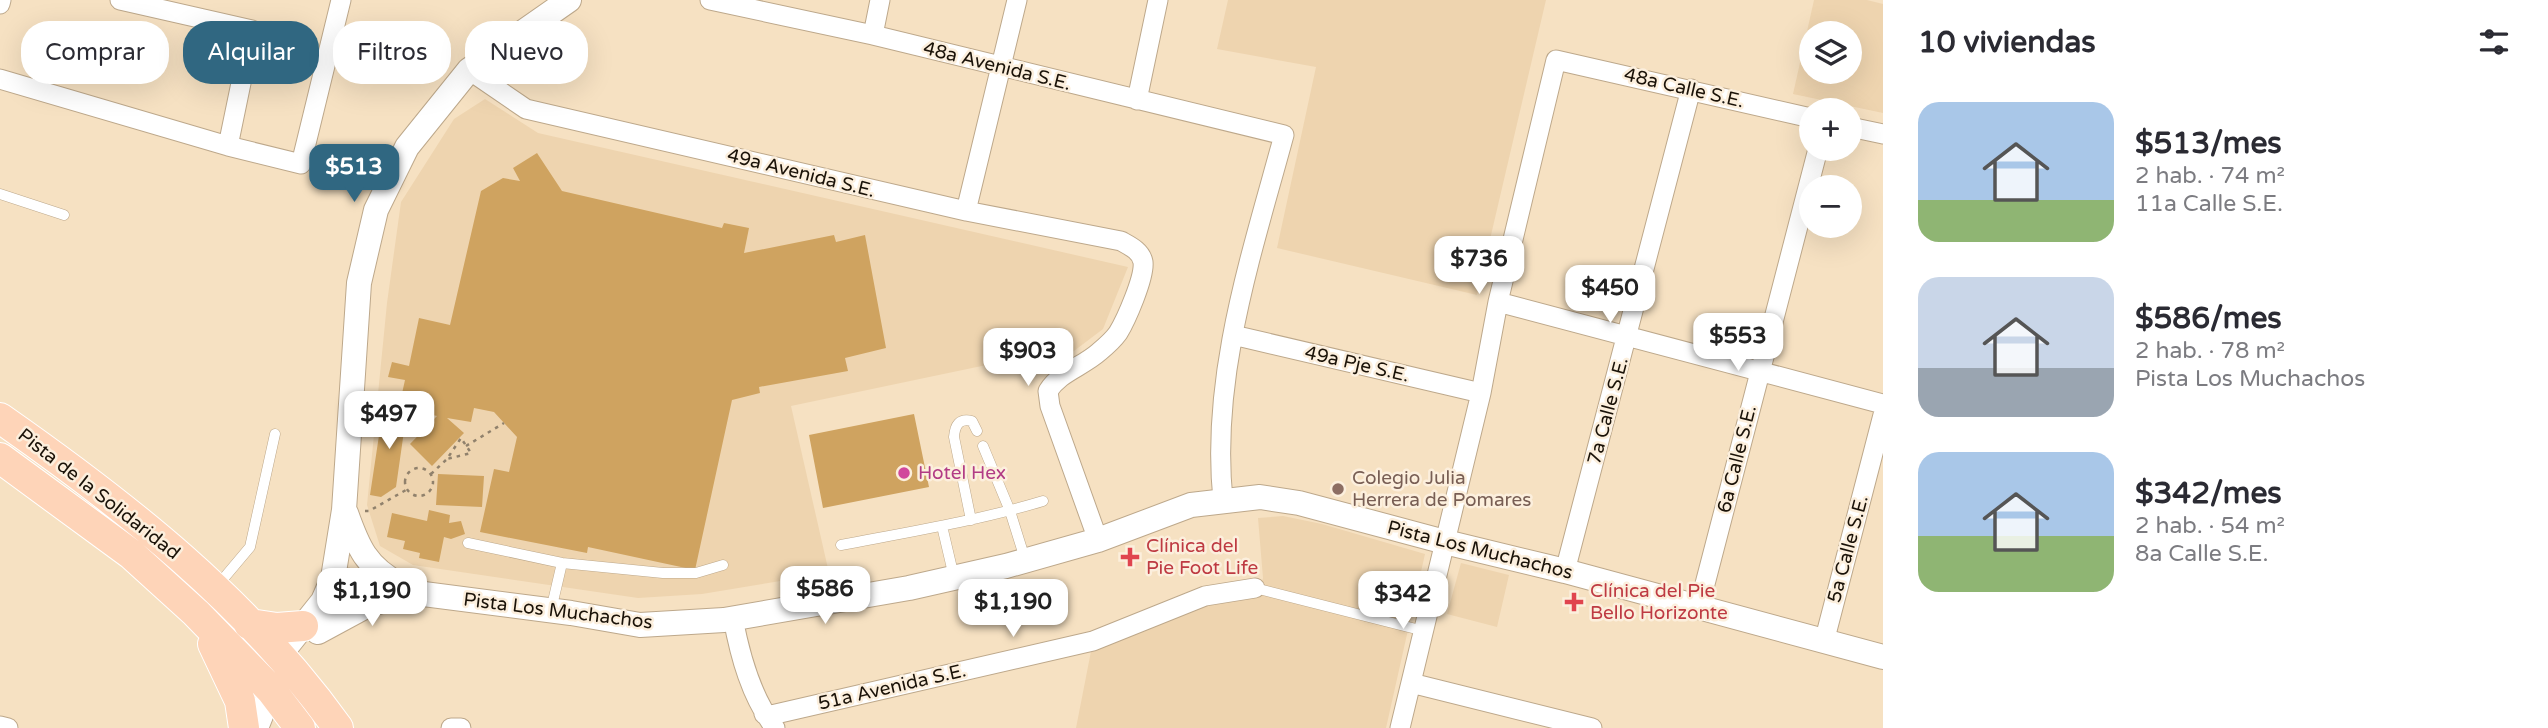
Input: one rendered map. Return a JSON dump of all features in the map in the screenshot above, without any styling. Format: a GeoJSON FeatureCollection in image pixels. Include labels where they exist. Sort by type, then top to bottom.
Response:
{"type":"FeatureCollection","features":[{"type":"Feature","properties":{"kind":"main road","name":"Pista de la Solidaridad"},"geometry":{"type":"LineString","coordinates":[[0,418],[153,531],[216,589],[284,661],[338,728]]}},
{"type":"Feature","properties":{"kind":"main road","name":"Pista de la Solidaridad"},"geometry":{"type":"LineString","coordinates":[[0,458],[131,554],[196,613],[271,690],[300,728]]}},
{"type":"Feature","properties":{"kind":"main road"},"geometry":{"type":"LineString","coordinates":[[196,613],[240,701],[244,728]]}},
{"type":"Feature","properties":{"kind":"main road"},"geometry":{"type":"LineString","coordinates":[[249,624],[310,633],[305,662],[310,690]]}},
{"type":"Feature","properties":{"kind":"street"},"geometry":{"type":"LineString","coordinates":[[120,0],[252,30],[228,146]]}},
{"type":"Feature","properties":{"kind":"street"},"geometry":{"type":"LineString","coordinates":[[0,79],[228,146],[302,164],[341,0]]}},
{"type":"Feature","properties":{"kind":"street"},"geometry":{"type":"LineString","coordinates":[[539,21],[569,0]]}},
{"type":"Feature","properties":{"kind":"street","name":"48a Avenida S.E."},"geometry":{"type":"LineString","coordinates":[[710,0],[740,4],[873,35],[1002,69],[1284,135],[1233,335]]}},
{"type":"Feature","properties":{"kind":"street"},"geometry":{"type":"LineString","coordinates":[[873,35],[880,0]]}},
{"type":"Feature","properties":{"kind":"street"},"geometry":{"type":"LineString","coordinates":[[966,211],[1017,0]]}},
{"type":"Feature","properties":{"kind":"street"},"geometry":{"type":"LineString","coordinates":[[1137,100],[1158,0]]}},
{"type":"Feature","properties":{"kind":"street","name":"48a Calle S.E."},"geometry":{"type":"LineString","coordinates":[[1498,302],[1556,60],[1799,115]]}},
{"type":"Feature","properties":{"kind":"street"},"geometry":{"type":"LineString","coordinates":[[256,728],[284,661],[310,633],[323,601],[341,579],[359,282],[376,210],[407,147],[465,75]]}},
{"type":"Feature","properties":{"kind":"street","name":"49a Avenida S.E."},"geometry":{"type":"LineString","coordinates":[[489,84],[526,109],[966,211],[1121,241],[1132,247],[1140,254],[1143,263],[1142,276],[1117,334],[1096,355],[1055,379],[1048,391],[1050,406],[1098,540]]}},
{"type":"Feature","properties":{"kind":"street","name":"7a Calle S.E."},"geometry":{"type":"LineString","coordinates":[[1565,570],[1691,89]]}},
{"type":"Feature","properties":{"kind":"street"},"geometry":{"type":"LineString","coordinates":[[1862,130],[1883,134]]}},
{"type":"Feature","properties":{"kind":"street","name":"6a Calle S.E."},"geometry":{"type":"LineString","coordinates":[[1699,607],[1815,161]]}},
{"type":"Feature","properties":{"kind":"street"},"geometry":{"type":"LineString","coordinates":[[1400,728],[1481,393],[1498,302],[1883,404]]}},
{"type":"Feature","properties":{"kind":"street"},"geometry":{"type":"LineString","coordinates":[[1223,500],[1219,463],[1220,426],[1233,335]]}},
{"type":"Feature","properties":{"kind":"street","name":"49a Pje S.E."},"geometry":{"type":"LineString","coordinates":[[1233,335],[1481,393]]}},
{"type":"Feature","properties":{"kind":"street","name":"5a Calle S.E."},"geometry":{"type":"LineString","coordinates":[[1824,642],[1883,415]]}},
{"type":"Feature","properties":{"kind":"street","name":"Pista Los Muchachos"},"geometry":{"type":"LineString","coordinates":[[341,579],[416,593],[551,610],[640,625],[733,618],[954,578],[1098,540],[1191,505],[1260,497],[1299,503],[1445,542],[1565,570],[1883,657]]}},
{"type":"Feature","properties":{"kind":"street"},"geometry":{"type":"LineString","coordinates":[[344,510],[356,542],[368,561],[388,579],[416,593]]}},
{"type":"Feature","properties":{"kind":"street","name":"51a Avenida S.E."},"geometry":{"type":"LineString","coordinates":[[769,721],[767,716],[1093,641],[1205,596],[1255,588]]}},
{"type":"Feature","properties":{"kind":"street"},"geometry":{"type":"LineString","coordinates":[[310,633],[368,605],[390,597],[416,593]]}},
{"type":"Feature","properties":{"kind":"street"},"geometry":{"type":"LineString","coordinates":[[733,618],[748,677],[769,721]]}},
{"type":"Feature","properties":{"kind":"street"},"geometry":{"type":"LineString","coordinates":[[1411,683],[1592,728]]}},
{"type":"Feature","properties":{"kind":"street"},"geometry":{"type":"LineString","coordinates":[[0,726],[8,728]]}},
{"type":"Feature","properties":{"kind":"street"},"geometry":{"type":"LineString","coordinates":[[451,728],[461,728]]}},
{"type":"Feature","properties":{"kind":"lane"},"geometry":{"type":"LineString","coordinates":[[0,194],[64,215]]}},
{"type":"Feature","properties":{"kind":"lane"},"geometry":{"type":"LineString","coordinates":[[971,520],[954,437],[958,422],[972,421],[977,431]]}},
{"type":"Feature","properties":{"kind":"lane"},"geometry":{"type":"LineString","coordinates":[[216,589],[250,547],[275,434]]}},
{"type":"Feature","properties":{"kind":"lane"},"geometry":{"type":"LineString","coordinates":[[983,446],[1010,511],[1025,559]]}},
{"type":"Feature","properties":{"kind":"lane"},"geometry":{"type":"LineString","coordinates":[[841,545],[971,520],[1043,501]]}},
{"type":"Feature","properties":{"kind":"lane"},"geometry":{"type":"LineString","coordinates":[[942,526],[954,578]]}},
{"type":"Feature","properties":{"kind":"lane"},"geometry":{"type":"LineString","coordinates":[[468,543],[562,563],[685,574],[723,565]]}},
{"type":"Feature","properties":{"kind":"lane"},"geometry":{"type":"LineString","coordinates":[[551,610],[562,563]]}},
{"type":"Feature","properties":{"kind":"lane","name":"51a Avenida S.E."},"geometry":{"type":"LineString","coordinates":[[1255,588],[1424,631]]}},
{"type":"Feature","properties":{"kind":"path"},"geometry":{"type":"LineString","coordinates":[[466,446],[504,424]]}},
{"type":"Feature","properties":{"kind":"path"},"geometry":{"type":"LineString","coordinates":[[431,474],[447,459],[461,438],[471,453],[447,459]]}},
{"type":"Feature","properties":{"kind":"path"},"geometry":{"type":"LineString","coordinates":[[423,468],[431,474],[433,484],[429,492],[419,496],[410,494],[407,490],[404,480],[413,469],[423,468]]}},
{"type":"Feature","properties":{"kind":"path"},"geometry":{"type":"LineString","coordinates":[[344,510],[369,511],[407,490]]}},
{"type":"Feature","properties":{"kind":"shaded area"},"geometry":{"type":"Polygon","coordinates":[[[1228,0],[1546,0],[1477,295],[1277,248],[1316,67],[1217,49],[1228,0]]]}},
{"type":"Feature","properties":{"kind":"shaded area"},"geometry":{"type":"Polygon","coordinates":[[[1814,0],[1867,0],[1883,4],[1883,113],[1862,109],[1862,98],[1812,98],[1793,94],[1799,67],[1799,84],[1862,84],[1862,21],[1809,21],[1814,0]]]}},
{"type":"Feature","properties":{"kind":"shaded area"},"geometry":{"type":"Polygon","coordinates":[[[485,99],[538,133],[1128,267],[1103,329],[1070,354],[1036,369],[1015,359],[791,406],[829,573],[702,594],[638,598],[413,565],[380,546],[367,505],[387,303],[401,202],[454,119],[485,99]]]}},
{"type":"Feature","properties":{"kind":"shaded area"},"geometry":{"type":"Polygon","coordinates":[[[1283,516],[1322,524],[1425,554],[1386,728],[1076,728],[1093,641],[1260,589],[1263,578],[1258,518],[1283,516]]]}},
{"type":"Feature","properties":{"kind":"shaded area"},"geometry":{"type":"Polygon","coordinates":[[[1461,563],[1509,575],[1497,627],[1447,614],[1461,563]]]}},
{"type":"Feature","properties":{"kind":"building"},"geometry":{"type":"Polygon","coordinates":[[[537,153],[562,191],[722,228],[724,223],[749,228],[744,253],[834,235],[836,242],[865,235],[886,348],[845,358],[848,371],[759,387],[760,393],[732,400],[695,570],[588,547],[587,553],[480,532],[494,469],[509,472],[517,437],[494,412],[474,408],[471,422],[447,418],[464,433],[432,466],[410,444],[437,416],[399,407],[405,380],[388,377],[392,362],[409,366],[419,318],[450,325],[481,191],[503,178],[520,181],[513,168],[537,153]]]}},
{"type":"Feature","properties":{"kind":"building"},"geometry":{"type":"Polygon","coordinates":[[[383,409],[411,413],[408,431],[404,431],[396,487],[381,497],[370,495],[383,409]]]}},
{"type":"Feature","properties":{"kind":"building"},"geometry":{"type":"Polygon","coordinates":[[[914,414],[929,487],[823,508],[809,435],[914,414]]]}},
{"type":"Feature","properties":{"kind":"building"},"geometry":{"type":"Polygon","coordinates":[[[438,474],[484,476],[482,507],[436,505],[438,474]]]}},
{"type":"Feature","properties":{"kind":"building"},"geometry":{"type":"Polygon","coordinates":[[[429,510],[450,515],[449,523],[461,521],[465,534],[451,539],[444,537],[439,562],[419,558],[420,553],[403,549],[405,541],[387,537],[392,513],[427,521],[429,510]]]}},
{"type":"Feature","properties":{"kind":"place","name":"Hotel Hex"},"geometry":{"type":"Point","coordinates":[904,473]}},
{"type":"Feature","properties":{"kind":"place","name":"Colegio Julia Herrera de Pomares"},"geometry":{"type":"Point","coordinates":[1338,489]}},
{"type":"Feature","properties":{"kind":"place","name":"Clínica del Pie Foot Life"},"geometry":{"type":"Point","coordinates":[1130,557]}},
{"type":"Feature","properties":{"kind":"place","name":"Clínica del Pie Bello Horizonte"},"geometry":{"type":"Point","coordinates":[1574,602]}}]}
